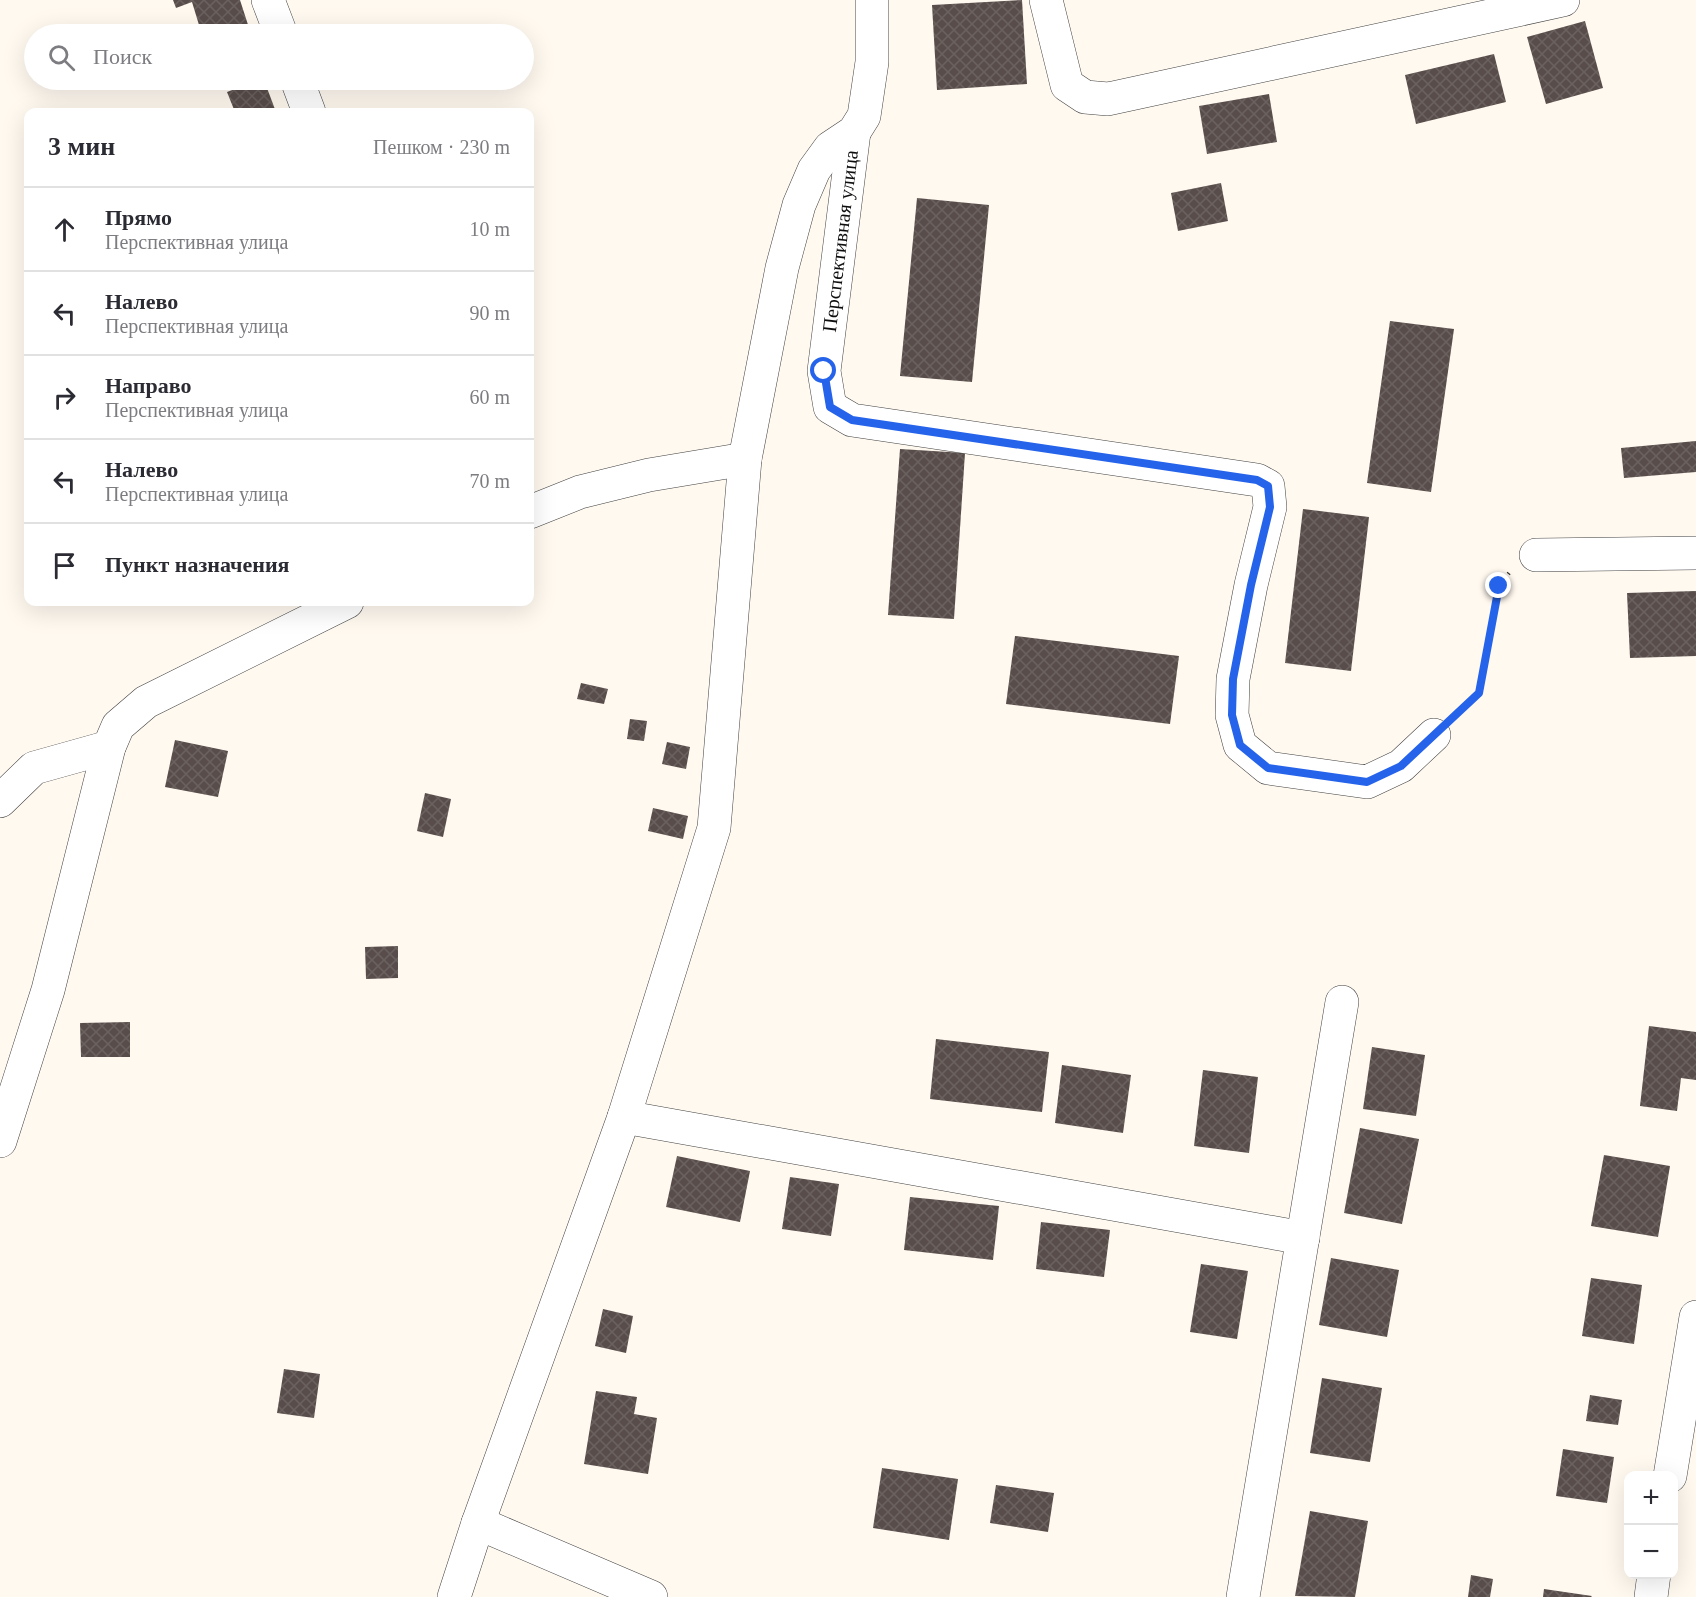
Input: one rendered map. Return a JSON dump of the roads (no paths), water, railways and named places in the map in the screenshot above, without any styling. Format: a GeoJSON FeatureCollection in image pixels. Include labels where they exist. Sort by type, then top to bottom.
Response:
{"type":"FeatureCollection","features":[{"type":"Feature","properties":{"kind":"street"},"geometry":{"type":"LineString","coordinates":[[268,0],[277,24]]}},
{"type":"Feature","properties":{"kind":"street"},"geometry":{"type":"LineString","coordinates":[[454,1597],[478,1523],[624,1117],[714,828],[745,459],[782,268],[799,205],[814,170],[830,148],[854,132],[864,116],[872,62],[872,0]]}},
{"type":"Feature","properties":{"kind":"street"},"geometry":{"type":"LineString","coordinates":[[1046,0],[1067,85],[1085,98],[1108,99],[1563,0]]}},
{"type":"Feature","properties":{"kind":"street"},"geometry":{"type":"LineString","coordinates":[[301,90],[308,108]]}},
{"type":"Feature","properties":{"kind":"street","name":"Перспективная улица"},"geometry":{"type":"LineString","coordinates":[[854,132],[824,371],[830,407],[852,420],[1257,480],[1268,486],[1270,507],[1251,585],[1233,679],[1232,715],[1240,745],[1268,768],[1367,782],[1401,766],[1434,735]]}},
{"type":"Feature","properties":{"kind":"street"},"geometry":{"type":"LineString","coordinates":[[534,510],[580,492],[649,475],[745,459]]}},
{"type":"Feature","properties":{"kind":"street"},"geometry":{"type":"LineString","coordinates":[[1536,555],[1696,553]]}},
{"type":"Feature","properties":{"kind":"street"},"geometry":{"type":"LineString","coordinates":[[0,1141],[48,990],[109,747],[118,726],[146,702],[339,606]]}},
{"type":"Feature","properties":{"kind":"street"},"geometry":{"type":"LineString","coordinates":[[0,801],[34,768],[109,747]]}},
{"type":"Feature","properties":{"kind":"street"},"geometry":{"type":"LineString","coordinates":[[1243,1597],[1342,1002]]}},
{"type":"Feature","properties":{"kind":"street"},"geometry":{"type":"LineString","coordinates":[[624,1117],[1303,1238]]}},
{"type":"Feature","properties":{"kind":"street"},"geometry":{"type":"LineString","coordinates":[[1671,1471],[1696,1317]]}},
{"type":"Feature","properties":{"kind":"street"},"geometry":{"type":"LineString","coordinates":[[478,1523],[651,1597]]}},
{"type":"Feature","properties":{"kind":"street"},"geometry":{"type":"LineString","coordinates":[[1651,1597],[1653,1579]]}}]}
